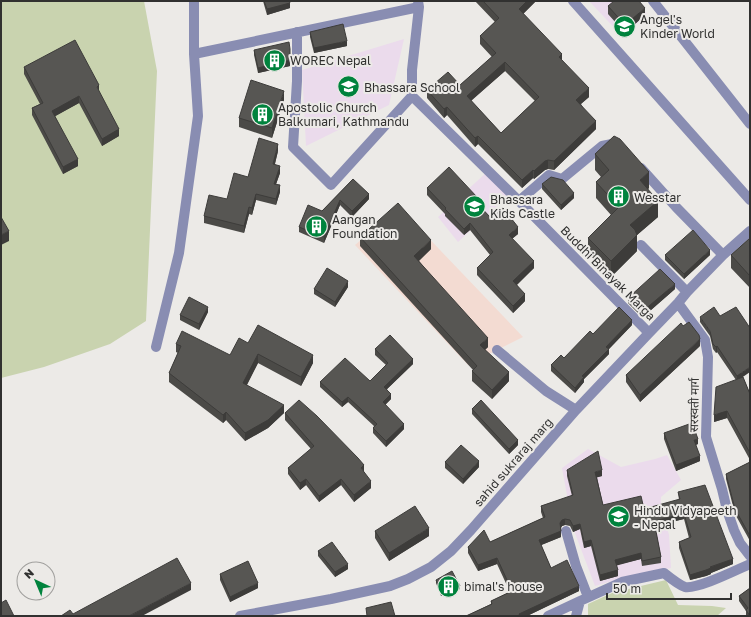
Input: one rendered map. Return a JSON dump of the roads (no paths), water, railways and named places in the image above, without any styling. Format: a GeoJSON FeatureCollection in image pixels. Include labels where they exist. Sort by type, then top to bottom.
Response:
{"type":"FeatureCollection","features":[{"type":"Feature","properties":{"kind":"street"},"geometry":{"type":"LineString","coordinates":[[156,347],[179,253],[198,116],[194,54],[194,1]]}},
{"type":"Feature","properties":{"kind":"street"},"geometry":{"type":"LineString","coordinates":[[573,1],[750,200]]}},
{"type":"Feature","properties":{"kind":"street"},"geometry":{"type":"LineString","coordinates":[[653,1],[750,124]]}},
{"type":"Feature","properties":{"kind":"street"},"geometry":{"type":"LineString","coordinates":[[194,54],[418,4],[412,70],[412,96],[331,184],[293,147],[297,81],[297,32]]}},
{"type":"Feature","properties":{"kind":"street","name":"Buddhi Binayak Marga"},"geometry":{"type":"LineString","coordinates":[[412,96],[519,201],[649,333]]}},
{"type":"Feature","properties":{"kind":"street"},"geometry":{"type":"LineString","coordinates":[[519,201],[549,175],[562,178],[602,146],[612,144],[624,150]]}},
{"type":"Feature","properties":{"kind":"street"},"geometry":{"type":"LineString","coordinates":[[634,161],[723,255]]}},
{"type":"Feature","properties":{"kind":"street","name":"sahid sukraraj marg"},"geometry":{"type":"LineString","coordinates":[[240,616],[390,586],[408,579],[431,567],[451,551],[471,530],[576,410],[678,304],[687,292],[723,255],[750,231]]}},
{"type":"Feature","properties":{"kind":"street"},"geometry":{"type":"LineString","coordinates":[[641,245],[687,292]]}},
{"type":"Feature","properties":{"kind":"street","name":"सरस्वती मार्ग"},"geometry":{"type":"LineString","coordinates":[[678,304],[705,340],[708,357],[706,437],[734,530],[740,543],[750,556]]}},
{"type":"Feature","properties":{"kind":"street"},"geometry":{"type":"LineString","coordinates":[[497,350],[546,391],[576,410]]}},
{"type":"Feature","properties":{"kind":"street"},"geometry":{"type":"LineString","coordinates":[[566,531],[584,599],[576,616]]}},
{"type":"Feature","properties":{"kind":"street"},"geometry":{"type":"LineString","coordinates":[[548,616],[622,582],[664,574],[684,587],[693,587],[721,577],[750,564]]}},
{"type":"Feature","properties":{"kind":"place","name":"Angel's Kinder World"},"geometry":{"type":"Point","coordinates":[624,26]}},
{"type":"Feature","properties":{"kind":"place","name":"WOREC Nepal"},"geometry":{"type":"Point","coordinates":[274,60]}},
{"type":"Feature","properties":{"kind":"place","name":"Bhassara School"},"geometry":{"type":"Point","coordinates":[348,87]}},
{"type":"Feature","properties":{"kind":"place","name":"Apostolic Church Balkumari, Kathmandu"},"geometry":{"type":"Point","coordinates":[262,114]}},
{"type":"Feature","properties":{"kind":"place","name":"Wesstar"},"geometry":{"type":"Point","coordinates":[619,197]}},
{"type":"Feature","properties":{"kind":"place","name":"Bhassara Kids Castle"},"geometry":{"type":"Point","coordinates":[474,206]}},
{"type":"Feature","properties":{"kind":"place","name":"Aangan Foundation"},"geometry":{"type":"Point","coordinates":[316,226]}},
{"type":"Feature","properties":{"kind":"place","name":"Hindu Vidyapeeth - Nepal"},"geometry":{"type":"Point","coordinates":[618,517]}},
{"type":"Feature","properties":{"kind":"place","name":"bimal's house"},"geometry":{"type":"Point","coordinates":[448,586]}}]}
